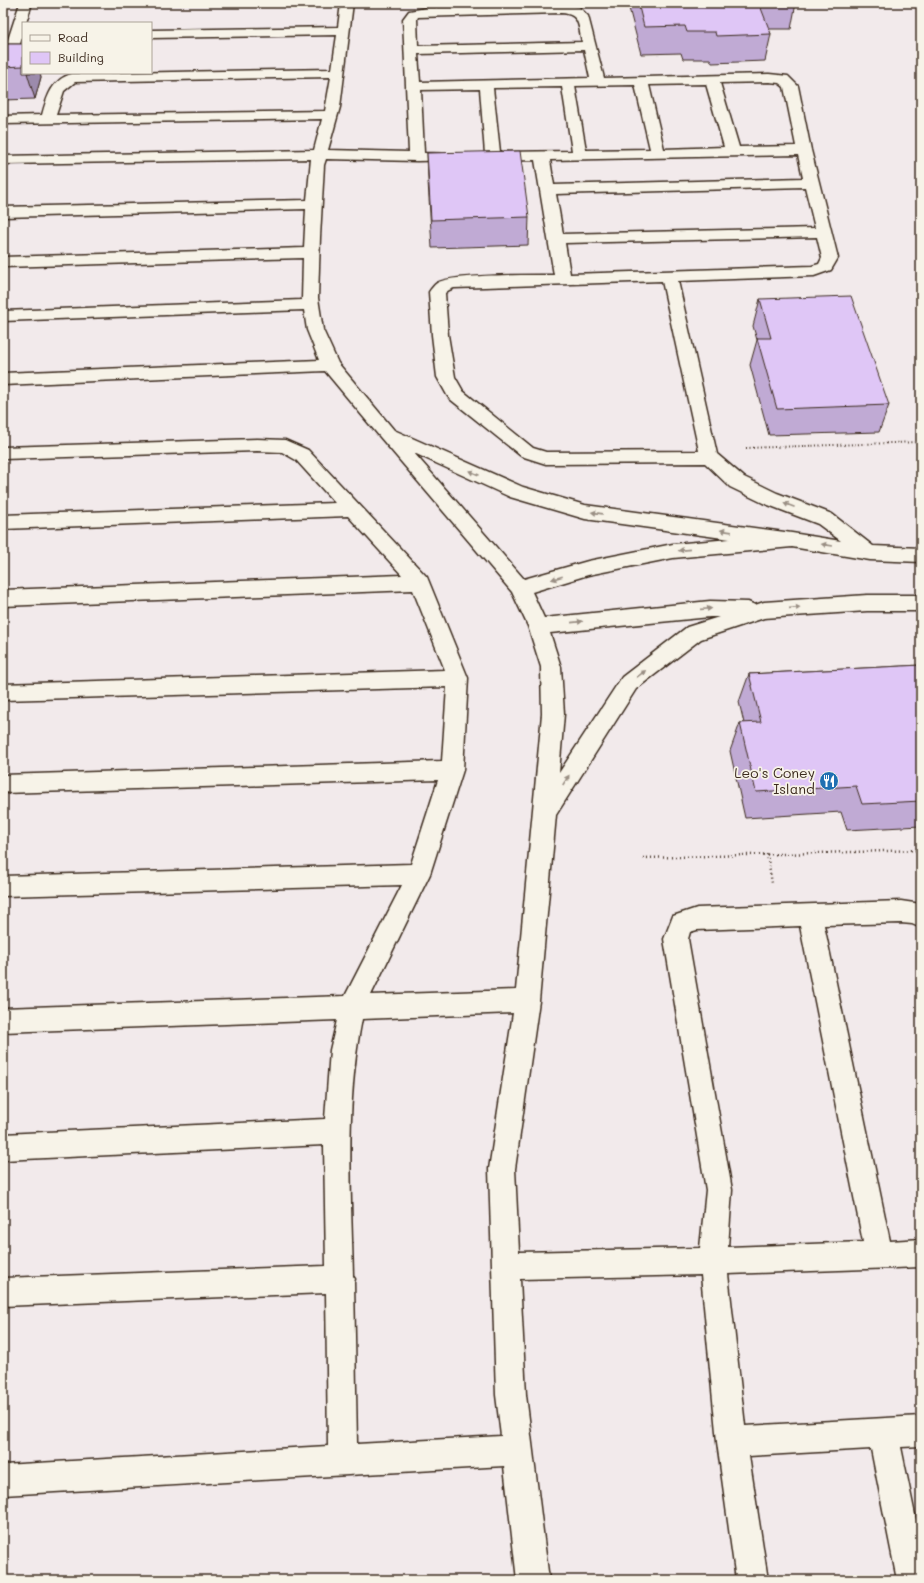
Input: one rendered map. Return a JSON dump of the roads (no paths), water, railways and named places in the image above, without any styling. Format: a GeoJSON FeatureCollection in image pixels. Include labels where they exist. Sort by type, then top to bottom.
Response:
{"type":"FeatureCollection","features":[{"type":"Feature","properties":{"kind":"lane"},"geometry":{"type":"LineString","coordinates":[[3,77],[19,36],[26,3]]}},
{"type":"Feature","properties":{"kind":"lane"},"geometry":{"type":"LineString","coordinates":[[347,3],[338,73],[331,115],[320,154],[314,204],[311,304],[315,330],[330,365],[386,433],[520,588],[538,626],[551,667],[553,714],[527,1001],[502,1169],[511,1395],[533,1580]]}},
{"type":"Feature","properties":{"kind":"lane"},"geometry":{"type":"LineString","coordinates":[[417,157],[410,20],[414,14],[426,12],[545,9],[574,10],[582,16],[598,82]]}},
{"type":"Feature","properties":{"kind":"lane"},"geometry":{"type":"LineString","coordinates":[[152,34],[344,30]]}},
{"type":"Feature","properties":{"kind":"lane"},"geometry":{"type":"LineString","coordinates":[[411,50],[589,46]]}},
{"type":"Feature","properties":{"kind":"lane"},"geometry":{"type":"LineString","coordinates":[[48,120],[58,87],[65,81],[72,78],[338,73]]}},
{"type":"Feature","properties":{"kind":"lane"},"geometry":{"type":"LineString","coordinates":[[413,86],[712,79],[783,79],[791,86],[804,150],[830,258],[825,267],[814,272],[454,283],[443,286],[437,292],[440,335],[446,377],[456,395],[527,452],[546,458],[709,457]]}},
{"type":"Feature","properties":{"kind":"lane"},"geometry":{"type":"LineString","coordinates":[[712,79],[733,152]]}},
{"type":"Feature","properties":{"kind":"lane"},"geometry":{"type":"LineString","coordinates":[[641,81],[658,154]]}},
{"type":"Feature","properties":{"kind":"lane"},"geometry":{"type":"LineString","coordinates":[[568,83],[580,156]]}},
{"type":"Feature","properties":{"kind":"lane"},"geometry":{"type":"LineString","coordinates":[[486,84],[493,157]]}},
{"type":"Feature","properties":{"kind":"lane"},"geometry":{"type":"LineString","coordinates":[[3,120],[331,115]]}},
{"type":"Feature","properties":{"kind":"lane"},"geometry":{"type":"LineString","coordinates":[[3,160],[320,154],[417,157],[542,157],[804,150]]}},
{"type":"Feature","properties":{"kind":"lane"},"geometry":{"type":"LineString","coordinates":[[542,157],[563,279]]}},
{"type":"Feature","properties":{"kind":"lane"},"geometry":{"type":"LineString","coordinates":[[548,190],[812,182]]}},
{"type":"Feature","properties":{"kind":"lane"},"geometry":{"type":"LineString","coordinates":[[3,212],[314,204]]}},
{"type":"Feature","properties":{"kind":"lane"},"geometry":{"type":"LineString","coordinates":[[556,239],[824,232]]}},
{"type":"Feature","properties":{"kind":"lane"},"geometry":{"type":"LineString","coordinates":[[3,262],[312,253]]}},
{"type":"Feature","properties":{"kind":"lane"},"geometry":{"type":"LineString","coordinates":[[669,276],[709,457],[737,482],[770,498],[825,520],[870,553]]}},
{"type":"Feature","properties":{"kind":"lane"},"geometry":{"type":"LineString","coordinates":[[3,316],[311,304]]}},
{"type":"Feature","properties":{"kind":"lane"},"geometry":{"type":"LineString","coordinates":[[3,379],[330,365]]}},
{"type":"Feature","properties":{"kind":"lane"},"geometry":{"type":"LineString","coordinates":[[386,433],[517,492],[585,512],[792,540],[870,553],[921,555]]}},
{"type":"Feature","properties":{"kind":"lane"},"geometry":{"type":"LineString","coordinates":[[3,453],[257,445],[285,446],[302,455],[354,509],[420,582],[458,678],[452,770],[419,874],[352,1007],[343,1050],[337,1131],[341,1279],[343,1461]]}},
{"type":"Feature","properties":{"kind":"lane"},"geometry":{"type":"LineString","coordinates":[[3,522],[354,509]]}},
{"type":"Feature","properties":{"kind":"lane"},"geometry":{"type":"LineString","coordinates":[[520,588],[588,568],[673,551],[792,540]]}},
{"type":"Feature","properties":{"kind":"lane"},"geometry":{"type":"LineString","coordinates":[[3,598],[420,582]]}},
{"type":"Feature","properties":{"kind":"lane"},"geometry":{"type":"LineString","coordinates":[[538,626],[710,609],[764,610],[867,603],[921,603]]}},
{"type":"Feature","properties":{"kind":"lane"},"geometry":{"type":"LineString","coordinates":[[545,813],[629,683],[694,633],[764,610]]}},
{"type":"Feature","properties":{"kind":"lane"},"geometry":{"type":"LineString","coordinates":[[3,692],[458,678]]}},
{"type":"Feature","properties":{"kind":"lane"},"geometry":{"type":"LineString","coordinates":[[3,784],[452,770]]}},
{"type":"Feature","properties":{"kind":"lane"},"geometry":{"type":"LineString","coordinates":[[3,886],[419,874]]}},
{"type":"Feature","properties":{"kind":"lane"},"geometry":{"type":"LineString","coordinates":[[752,1580],[732,1442],[713,1261],[719,1190],[676,938],[682,924],[697,919],[901,912],[918,914],[921,917]]}},
{"type":"Feature","properties":{"kind":"lane"},"geometry":{"type":"LineString","coordinates":[[810,915],[879,1254]]}},
{"type":"Feature","properties":{"kind":"lane"},"geometry":{"type":"LineString","coordinates":[[3,1020],[527,1001]]}},
{"type":"Feature","properties":{"kind":"lane"},"geometry":{"type":"LineString","coordinates":[[3,1147],[337,1131]]}},
{"type":"Feature","properties":{"kind":"lane"},"geometry":{"type":"LineString","coordinates":[[506,1266],[713,1261],[921,1253]]}},
{"type":"Feature","properties":{"kind":"lane"},"geometry":{"type":"LineString","coordinates":[[3,1292],[341,1279]]}},
{"type":"Feature","properties":{"kind":"lane"},"geometry":{"type":"LineString","coordinates":[[732,1442],[921,1431]]}},
{"type":"Feature","properties":{"kind":"lane"},"geometry":{"type":"LineString","coordinates":[[883,1433],[913,1580]]}},
{"type":"Feature","properties":{"kind":"lane"},"geometry":{"type":"LineString","coordinates":[[3,1480],[518,1450]]}},
{"type":"Feature","properties":{"kind":"place","name":"Leo's Coney Island"},"geometry":{"type":"Point","coordinates":[829,781]}}]}
